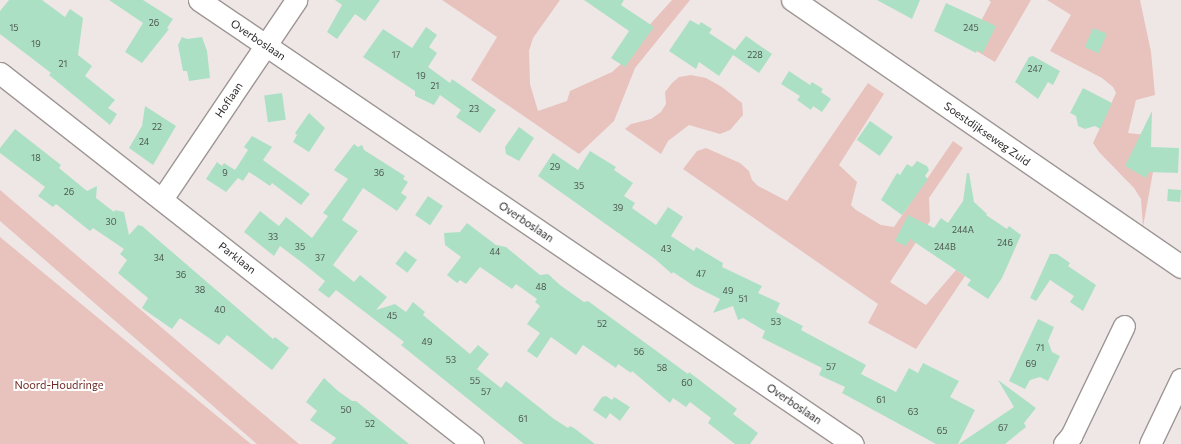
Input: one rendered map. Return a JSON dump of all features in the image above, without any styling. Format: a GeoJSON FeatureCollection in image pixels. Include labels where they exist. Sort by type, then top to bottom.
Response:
{"type":"FeatureCollection","features":[{"type":"Feature","properties":{"kind":"main road","name":"Soestdijkseweg Zuid"},"geometry":{"type":"LineString","coordinates":[[793,0],[1181,267]]}},
{"type":"Feature","properties":{"kind":"street","name":"Overboslaan"},"geometry":{"type":"LineString","coordinates":[[199,0],[853,444]]}},
{"type":"Feature","properties":{"kind":"street","name":"Hoflaan"},"geometry":{"type":"LineString","coordinates":[[162,200],[296,0]]}},
{"type":"Feature","properties":{"kind":"street","name":"Parklaan"},"geometry":{"type":"LineString","coordinates":[[0,73],[473,444]]}},
{"type":"Feature","properties":{"kind":"street"},"geometry":{"type":"LineString","coordinates":[[1064,444],[1071,436],[1124,326]]}},
{"type":"Feature","properties":{"kind":"street"},"geometry":{"type":"LineString","coordinates":[[1150,444],[1181,379]]}},
{"type":"Feature","properties":{"kind":"green space"},"geometry":{"type":"Polygon","coordinates":[[[442,0],[560,0],[533,38],[529,51],[530,84],[538,111],[567,101],[570,91],[612,72],[622,63],[626,51],[672,0],[690,0],[635,68],[614,121],[579,154],[471,80],[497,37],[442,0]]]}},
{"type":"Feature","properties":{"kind":"green space"},"geometry":{"type":"Polygon","coordinates":[[[989,0],[1031,0],[995,62],[968,46],[991,2],[989,0]]]}},
{"type":"Feature","properties":{"kind":"green space"},"geometry":{"type":"Polygon","coordinates":[[[1047,0],[1140,0],[1151,52],[1155,95],[1136,100],[1128,133],[1146,135],[1155,161],[1143,227],[1141,199],[1134,188],[1099,152],[1093,143],[1116,93],[1113,87],[1102,78],[1050,51],[1071,15],[1047,0]]]}},
{"type":"Feature","properties":{"kind":"green space"},"geometry":{"type":"Polygon","coordinates":[[[691,75],[706,78],[722,87],[742,103],[743,115],[730,130],[720,134],[689,125],[668,141],[661,154],[625,129],[631,124],[651,119],[661,112],[666,104],[665,92],[672,83],[679,77],[691,75]]]}},
{"type":"Feature","properties":{"kind":"green space"},"geometry":{"type":"Polygon","coordinates":[[[868,83],[884,94],[839,165],[857,182],[851,205],[856,210],[881,225],[894,227],[953,141],[963,148],[929,198],[930,221],[890,282],[926,305],[956,270],[965,276],[916,349],[868,323],[878,304],[683,169],[697,151],[706,148],[740,163],[749,171],[752,180],[758,186],[787,201],[868,83]]]}},
{"type":"Feature","properties":{"kind":"green space"},"geometry":{"type":"Polygon","coordinates":[[[0,190],[299,444],[257,444],[0,221],[0,190]]]}},
{"type":"Feature","properties":{"kind":"green space","name":"Noord-Houdringe"},"geometry":{"type":"Polygon","coordinates":[[[0,237],[251,444],[0,444],[0,237]]]}},
{"type":"Feature","properties":{"kind":"building"},"geometry":{"type":"Polygon","coordinates":[[[9,0],[42,0],[65,17],[70,9],[83,18],[78,55],[92,66],[85,76],[115,100],[108,108],[117,114],[110,125],[49,75],[51,73],[0,34],[0,11],[9,0]]]}},
{"type":"Feature","properties":{"kind":"building"},"geometry":{"type":"Polygon","coordinates":[[[109,0],[143,0],[173,19],[167,28],[169,29],[142,63],[125,52],[143,23],[109,0]]]}},
{"type":"Feature","properties":{"kind":"building"},"geometry":{"type":"Polygon","coordinates":[[[335,0],[380,0],[365,21],[355,14],[337,39],[327,32],[342,5],[335,0]]]}},
{"type":"Feature","properties":{"kind":"building"},"geometry":{"type":"Polygon","coordinates":[[[584,0],[624,0],[621,5],[654,27],[625,67],[611,58],[629,31],[584,0]]]}},
{"type":"Feature","properties":{"kind":"building"},"geometry":{"type":"Polygon","coordinates":[[[877,0],[920,0],[912,19],[877,0]]]}},
{"type":"Feature","properties":{"kind":"building"},"geometry":{"type":"Polygon","coordinates":[[[946,3],[996,26],[983,53],[977,50],[976,53],[934,31],[946,3]]]}},
{"type":"Feature","properties":{"kind":"building"},"geometry":{"type":"Polygon","coordinates":[[[690,20],[699,25],[701,22],[712,29],[709,33],[735,50],[746,36],[772,54],[759,73],[733,55],[719,76],[699,62],[696,69],[669,51],[690,20]]]}},
{"type":"Feature","properties":{"kind":"building"},"geometry":{"type":"Polygon","coordinates":[[[426,27],[437,35],[429,47],[437,53],[428,67],[450,83],[452,79],[496,110],[480,133],[456,117],[461,110],[440,95],[434,105],[415,96],[415,91],[363,57],[383,29],[412,48],[426,27]]]}},
{"type":"Feature","properties":{"kind":"building"},"geometry":{"type":"Polygon","coordinates":[[[1093,28],[1107,34],[1099,53],[1085,47],[1093,28]]]}},
{"type":"Feature","properties":{"kind":"building"},"geometry":{"type":"Polygon","coordinates":[[[182,37],[187,39],[202,37],[207,51],[210,78],[189,81],[187,71],[183,71],[178,45],[182,37]]]}},
{"type":"Feature","properties":{"kind":"building"},"geometry":{"type":"Polygon","coordinates":[[[1033,56],[1060,71],[1053,85],[1048,82],[1038,99],[1015,82],[1029,57],[1033,56]]]}},
{"type":"Feature","properties":{"kind":"building"},"geometry":{"type":"Polygon","coordinates":[[[789,71],[810,85],[812,82],[823,89],[821,92],[831,99],[822,112],[813,106],[811,110],[797,100],[800,96],[781,84],[789,71]]]}},
{"type":"Feature","properties":{"kind":"building"},"geometry":{"type":"Polygon","coordinates":[[[1083,88],[1112,103],[1100,129],[1095,126],[1085,129],[1078,126],[1076,116],[1070,113],[1083,88]]]}},
{"type":"Feature","properties":{"kind":"building"},"geometry":{"type":"Polygon","coordinates":[[[282,93],[286,120],[268,122],[264,96],[282,93]]]}},
{"type":"Feature","properties":{"kind":"building"},"geometry":{"type":"Polygon","coordinates":[[[145,106],[176,126],[153,165],[129,148],[142,126],[145,106]]]}},
{"type":"Feature","properties":{"kind":"building"},"geometry":{"type":"Polygon","coordinates":[[[1152,111],[1151,147],[1179,148],[1178,173],[1149,172],[1146,178],[1125,166],[1152,111]]]}},
{"type":"Feature","properties":{"kind":"building"},"geometry":{"type":"Polygon","coordinates":[[[309,113],[325,128],[309,152],[293,142],[297,135],[295,133],[309,113]]]}},
{"type":"Feature","properties":{"kind":"building"},"geometry":{"type":"Polygon","coordinates":[[[870,121],[893,137],[880,156],[857,140],[870,121]]]}},
{"type":"Feature","properties":{"kind":"building"},"geometry":{"type":"Polygon","coordinates":[[[519,127],[534,138],[519,161],[506,154],[505,147],[519,127]]]}},
{"type":"Feature","properties":{"kind":"building"},"geometry":{"type":"Polygon","coordinates":[[[15,129],[61,165],[59,168],[87,191],[97,186],[96,198],[114,212],[115,210],[124,212],[129,235],[138,225],[142,226],[273,339],[275,337],[289,348],[272,370],[227,335],[219,345],[180,318],[172,329],[142,308],[148,298],[118,273],[127,260],[120,254],[124,249],[93,228],[90,231],[56,204],[53,207],[38,196],[45,187],[0,153],[0,148],[15,129]]]}},
{"type":"Feature","properties":{"kind":"building"},"geometry":{"type":"Polygon","coordinates":[[[252,136],[272,147],[263,160],[310,194],[301,205],[272,183],[270,186],[249,172],[243,181],[238,178],[226,192],[206,179],[217,162],[222,166],[224,163],[235,170],[248,150],[244,147],[252,136]]]}},
{"type":"Feature","properties":{"kind":"building"},"geometry":{"type":"Polygon","coordinates":[[[354,144],[358,147],[362,145],[364,150],[405,176],[403,179],[408,182],[401,193],[407,197],[397,211],[363,188],[342,220],[358,231],[333,265],[354,282],[360,275],[387,297],[376,310],[395,304],[406,312],[413,302],[425,312],[423,315],[470,354],[478,345],[489,354],[477,369],[501,388],[506,381],[554,419],[568,428],[570,426],[574,428],[595,444],[524,444],[401,345],[404,342],[336,290],[329,298],[318,290],[325,281],[300,261],[280,246],[274,256],[244,232],[260,211],[279,226],[286,217],[312,238],[328,216],[323,213],[348,179],[334,170],[354,144]]]}},
{"type":"Feature","properties":{"kind":"building"},"geometry":{"type":"Polygon","coordinates":[[[590,151],[616,167],[614,170],[633,183],[624,196],[635,203],[632,208],[656,225],[668,207],[683,217],[671,236],[694,251],[696,247],[723,263],[722,267],[762,286],[758,293],[780,303],[776,312],[803,326],[801,330],[866,365],[861,374],[896,392],[909,368],[918,373],[923,363],[959,381],[950,397],[975,410],[958,444],[936,444],[842,393],[845,387],[819,375],[822,368],[762,338],[765,331],[743,318],[738,320],[733,306],[713,313],[720,299],[694,286],[673,272],[672,274],[655,259],[538,176],[553,153],[578,170],[590,151]]]}},
{"type":"Feature","properties":{"kind":"building"},"geometry":{"type":"Polygon","coordinates":[[[917,161],[927,166],[929,170],[925,176],[928,179],[902,215],[881,200],[897,173],[900,175],[907,164],[912,167],[917,161]]]}},
{"type":"Feature","properties":{"kind":"building"},"geometry":{"type":"Polygon","coordinates":[[[967,173],[969,173],[974,202],[987,214],[986,215],[1007,229],[1009,226],[1021,235],[1002,278],[988,299],[967,285],[971,280],[910,239],[906,246],[895,241],[908,215],[934,228],[941,218],[948,223],[963,201],[967,173]]]}},
{"type":"Feature","properties":{"kind":"building"},"geometry":{"type":"Polygon","coordinates":[[[1168,189],[1181,190],[1180,202],[1167,201],[1168,189]]]}},
{"type":"Feature","properties":{"kind":"building"},"geometry":{"type":"Polygon","coordinates":[[[428,196],[443,206],[430,225],[415,215],[428,196]]]}},
{"type":"Feature","properties":{"kind":"building"},"geometry":{"type":"Polygon","coordinates":[[[467,223],[496,245],[506,247],[540,275],[548,274],[560,285],[584,302],[588,301],[688,374],[689,372],[737,409],[733,414],[758,433],[750,444],[735,444],[708,423],[711,418],[690,402],[686,407],[673,398],[670,403],[632,371],[631,373],[618,364],[616,368],[583,345],[576,355],[551,337],[537,358],[527,351],[540,333],[527,324],[540,306],[535,302],[537,299],[516,284],[512,289],[480,267],[466,284],[460,280],[457,283],[447,275],[461,257],[445,245],[444,233],[460,232],[467,223]]]}},
{"type":"Feature","properties":{"kind":"building"},"geometry":{"type":"Polygon","coordinates":[[[405,251],[417,260],[407,273],[395,264],[405,251]]]}},
{"type":"Feature","properties":{"kind":"building"},"geometry":{"type":"Polygon","coordinates":[[[1050,254],[1057,254],[1070,263],[1068,266],[1096,285],[1083,311],[1070,302],[1074,296],[1050,280],[1036,301],[1030,298],[1050,254]]]}},
{"type":"Feature","properties":{"kind":"building"},"geometry":{"type":"Polygon","coordinates":[[[1038,319],[1054,327],[1048,341],[1052,352],[1060,356],[1048,381],[1040,377],[1030,380],[1025,389],[1009,381],[1038,319]]]}},
{"type":"Feature","properties":{"kind":"building"},"geometry":{"type":"Polygon","coordinates":[[[324,378],[338,391],[352,401],[356,401],[409,444],[331,444],[336,438],[310,420],[317,411],[306,402],[324,378]]]}},
{"type":"Feature","properties":{"kind":"building"},"geometry":{"type":"Polygon","coordinates":[[[998,380],[1036,408],[1024,423],[1026,427],[1005,444],[959,444],[1014,407],[998,380]]]}},
{"type":"Feature","properties":{"kind":"building"},"geometry":{"type":"Polygon","coordinates":[[[606,396],[612,400],[614,397],[630,407],[620,421],[610,413],[606,419],[593,410],[602,397],[606,396]]]}}]}
